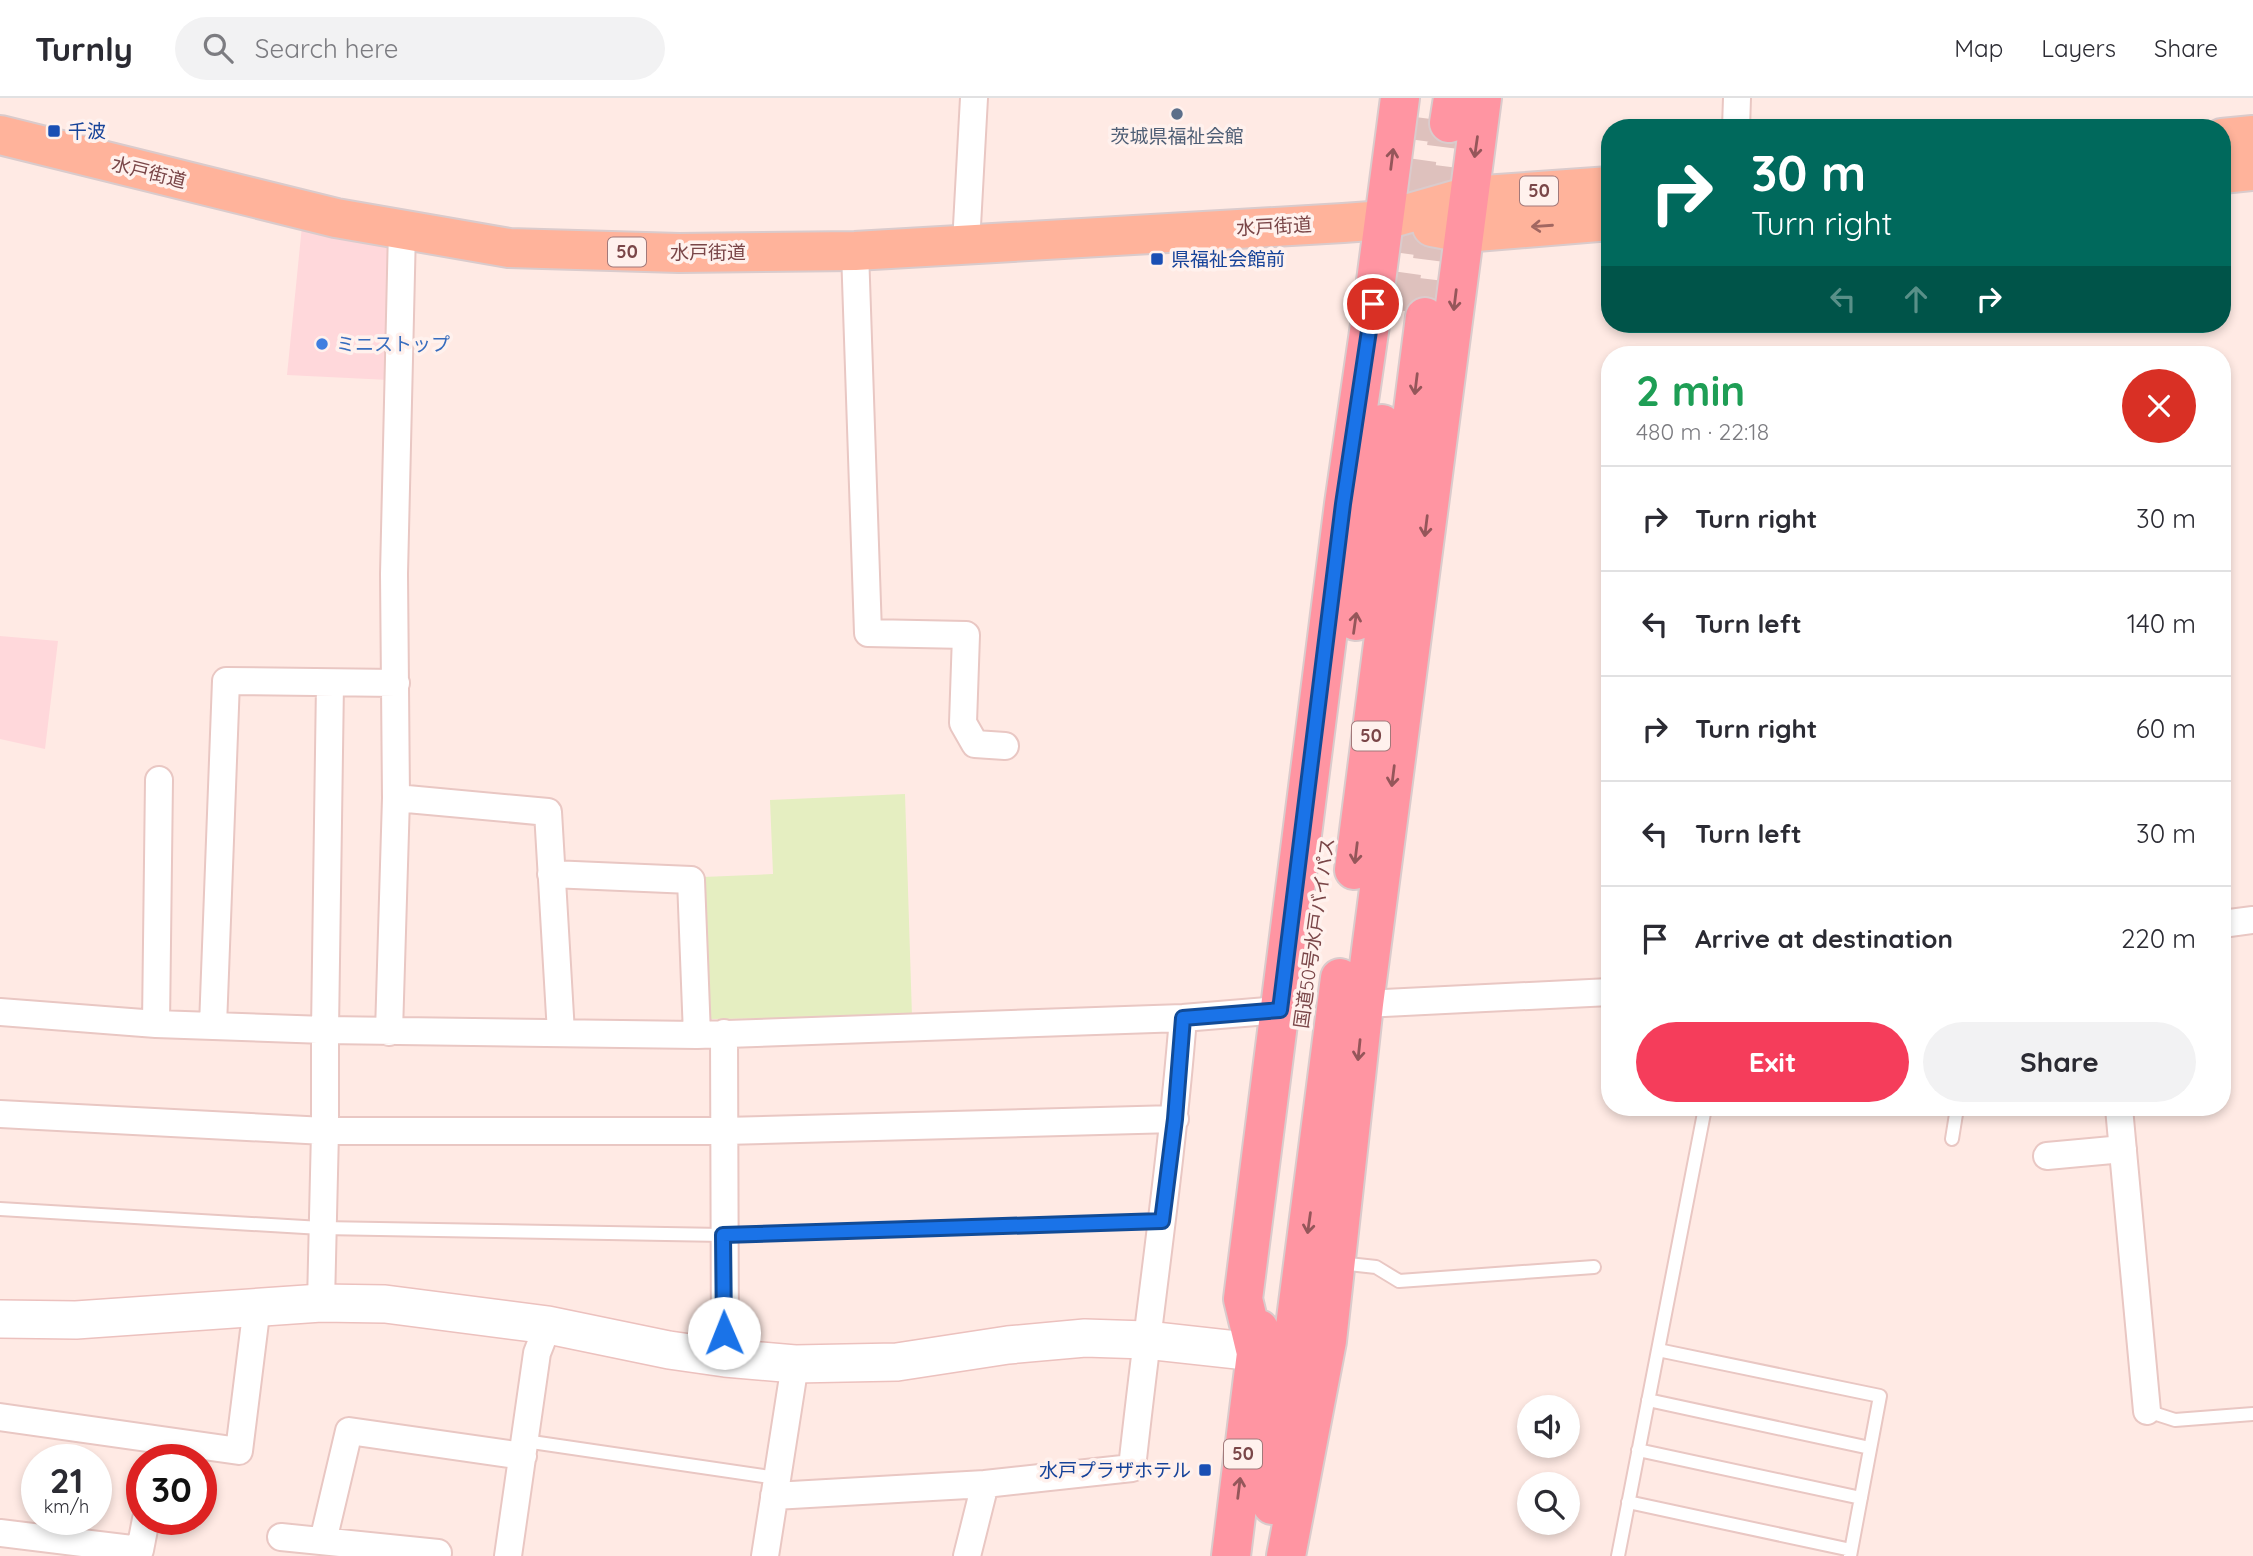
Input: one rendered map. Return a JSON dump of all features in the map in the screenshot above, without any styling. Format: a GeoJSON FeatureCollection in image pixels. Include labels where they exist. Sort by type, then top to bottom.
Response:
{"type":"FeatureCollection","features":[{"type":"Feature","properties":{"kind":"highway"},"geometry":{"type":"LineString","coordinates":[[1286,1556],[1327,1341],[1364,1004],[1482,98]]}},
{"type":"Feature","properties":{"kind":"highway"},"geometry":{"type":"LineString","coordinates":[[1273,1354],[1243,1299],[1343,504],[1385,220],[1430,107]]}},
{"type":"Feature","properties":{"kind":"highway","name":"国道50号水戸バイパス"},"geometry":{"type":"LineString","coordinates":[[1231,1556],[1273,1354],[1411,313]]}},
{"type":"Feature","properties":{"kind":"highway","name":"国道50号水戸バイパス"},"geometry":{"type":"LineString","coordinates":[[1266,1556],[1273,1354]]}},
{"type":"Feature","properties":{"kind":"main road","name":"水戸街道"},"geometry":{"type":"LineString","coordinates":[[0,135],[300,210],[402,230],[523,248],[679,253],[855,251],[1467,214],[1601,188]]}},
{"type":"Feature","properties":{"kind":"main road"},"geometry":{"type":"LineString","coordinates":[[2231,137],[2253,135]]}},
{"type":"Feature","properties":{"kind":"main road"},"geometry":{"type":"LineString","coordinates":[[2231,173],[2253,171]]}},
{"type":"Feature","properties":{"kind":"main road","name":"水戸街道"},"geometry":{"type":"LineString","coordinates":[[1467,214],[1601,221]]}},
{"type":"Feature","properties":{"kind":"street"},"geometry":{"type":"LineString","coordinates":[[966,244],[974,98]]}},
{"type":"Feature","properties":{"kind":"street"},"geometry":{"type":"LineString","coordinates":[[1736,119],[1737,98]]}},
{"type":"Feature","properties":{"kind":"street"},"geometry":{"type":"LineString","coordinates":[[389,1032],[396,799],[394,574],[402,230]]}},
{"type":"Feature","properties":{"kind":"street"},"geometry":{"type":"LineString","coordinates":[[855,251],[868,633],[966,635],[964,723],[975,744],[1005,746]]}},
{"type":"Feature","properties":{"kind":"street"},"geometry":{"type":"LineString","coordinates":[[213,1026],[226,681],[396,683]]}},
{"type":"Feature","properties":{"kind":"street"},"geometry":{"type":"LineString","coordinates":[[321,1303],[330,683]]}},
{"type":"Feature","properties":{"kind":"street"},"geometry":{"type":"LineString","coordinates":[[156,1024],[159,780]]}},
{"type":"Feature","properties":{"kind":"street"},"geometry":{"type":"LineString","coordinates":[[396,799],[548,812],[561,1033]]}},
{"type":"Feature","properties":{"kind":"street"},"geometry":{"type":"LineString","coordinates":[[551,874],[691,880],[697,1035]]}},
{"type":"Feature","properties":{"kind":"street"},"geometry":{"type":"LineString","coordinates":[[2231,923],[2253,920]]}},
{"type":"Feature","properties":{"kind":"street"},"geometry":{"type":"LineString","coordinates":[[1364,1004],[1601,992]]}},
{"type":"Feature","properties":{"kind":"street"},"geometry":{"type":"LineString","coordinates":[[0,1012],[156,1024],[325,1031],[697,1035],[1183,1018],[1280,1010]]}},
{"type":"Feature","properties":{"kind":"street"},"geometry":{"type":"LineString","coordinates":[[776,1487],[985,1484],[1132,1468],[1175,1119],[1183,1018]]}},
{"type":"Feature","properties":{"kind":"street"},"geometry":{"type":"LineString","coordinates":[[724,1033],[725,1358]]}},
{"type":"Feature","properties":{"kind":"street"},"geometry":{"type":"LineString","coordinates":[[0,1114],[325,1131],[724,1131],[1175,1119]]}},
{"type":"Feature","properties":{"kind":"street"},"geometry":{"type":"LineString","coordinates":[[2120,1116],[2147,1411]]}},
{"type":"Feature","properties":{"kind":"street"},"geometry":{"type":"LineString","coordinates":[[2047,1156],[2123,1149]]}},
{"type":"Feature","properties":{"kind":"street"},"geometry":{"type":"LineString","coordinates":[[0,1319],[76,1320],[257,1306],[385,1304],[548,1325],[668,1350],[796,1364],[897,1362],[1060,1339],[1146,1339],[1273,1354],[1327,1341]]}},
{"type":"Feature","properties":{"kind":"street"},"geometry":{"type":"LineString","coordinates":[[217,1451],[239,1451],[257,1306]]}},
{"type":"Feature","properties":{"kind":"street"},"geometry":{"type":"LineString","coordinates":[[508,1556],[537,1353],[548,1325]]}},
{"type":"Feature","properties":{"kind":"street"},"geometry":{"type":"LineString","coordinates":[[765,1556],[796,1364]]}},
{"type":"Feature","properties":{"kind":"street"},"geometry":{"type":"LineString","coordinates":[[0,1417],[131,1444]]}},
{"type":"Feature","properties":{"kind":"street"},"geometry":{"type":"LineString","coordinates":[[323,1541],[349,1431],[524,1449]]}},
{"type":"Feature","properties":{"kind":"street"},"geometry":{"type":"LineString","coordinates":[[967,1556],[985,1484]]}},
{"type":"Feature","properties":{"kind":"street"},"geometry":{"type":"LineString","coordinates":[[0,1533],[140,1550],[143,1535]]}},
{"type":"Feature","properties":{"kind":"street"},"geometry":{"type":"LineString","coordinates":[[282,1536],[438,1553]]}},
{"type":"Feature","properties":{"kind":"lane"},"geometry":{"type":"LineString","coordinates":[[1633,1556],[1618,1554],[1703,1116]]}},
{"type":"Feature","properties":{"kind":"lane"},"geometry":{"type":"LineString","coordinates":[[1952,1139],[1956,1116]]}},
{"type":"Feature","properties":{"kind":"lane"},"geometry":{"type":"LineString","coordinates":[[0,1209],[321,1228],[723,1235],[1162,1221]]}},
{"type":"Feature","properties":{"kind":"lane"},"geometry":{"type":"LineString","coordinates":[[1336,1262],[1376,1267],[1399,1281],[1594,1267]]}},
{"type":"Feature","properties":{"kind":"lane"},"geometry":{"type":"LineString","coordinates":[[1628,1502],[1850,1553],[1880,1396],[1658,1350]]}},
{"type":"Feature","properties":{"kind":"lane"},"geometry":{"type":"LineString","coordinates":[[1648,1400],[1870,1448]]}},
{"type":"Feature","properties":{"kind":"lane"},"geometry":{"type":"LineString","coordinates":[[2147,1411],[2175,1420],[2253,1413]]}},
{"type":"Feature","properties":{"kind":"lane"},"geometry":{"type":"LineString","coordinates":[[524,1449],[776,1487]]}},
{"type":"Feature","properties":{"kind":"lane"},"geometry":{"type":"LineString","coordinates":[[1638,1450],[1861,1497]]}},
{"type":"Feature","properties":{"kind":"shaded area"},"geometry":{"type":"Polygon","coordinates":[[[302,226],[394,242],[389,380],[287,375],[302,226]]]}},
{"type":"Feature","properties":{"kind":"shaded area"},"geometry":{"type":"Polygon","coordinates":[[[0,636],[58,641],[45,749],[0,739],[0,636]]]}},
{"type":"Feature","properties":{"kind":"green space"},"geometry":{"type":"Polygon","coordinates":[[[905,794],[912,1017],[705,1019],[703,877],[773,874],[770,800],[905,794]]]}},
{"type":"Feature","properties":{"kind":"tunnel"},"geometry":{"type":"LineString","coordinates":[[1397,310],[1423,118]]}},
{"type":"Feature","properties":{"kind":"tunnel"},"geometry":{"type":"LineString","coordinates":[[1425,317],[1449,123]]}},
{"type":"Feature","properties":{"kind":"place","name":"茨城県福祉会館"},"geometry":{"type":"Point","coordinates":[1177,114]}},
{"type":"Feature","properties":{"kind":"place","name":"千波"},"geometry":{"type":"Point","coordinates":[54,131]}},
{"type":"Feature","properties":{"kind":"place","name":"県福祉会館前"},"geometry":{"type":"Point","coordinates":[1157,259]}},
{"type":"Feature","properties":{"kind":"place","name":"ミニストップ"},"geometry":{"type":"Point","coordinates":[322,344]}},
{"type":"Feature","properties":{"kind":"place","name":"水戸プラザホテル"},"geometry":{"type":"Point","coordinates":[1205,1470]}},
{"type":"Feature","properties":{"kind":"route"},"geometry":{"type":"LineString","coordinates":[[724,1333],[723,1235],[1162,1221],[1175,1119],[1183,1018],[1280,1010],[1343,504],[1373,304]]}}]}
